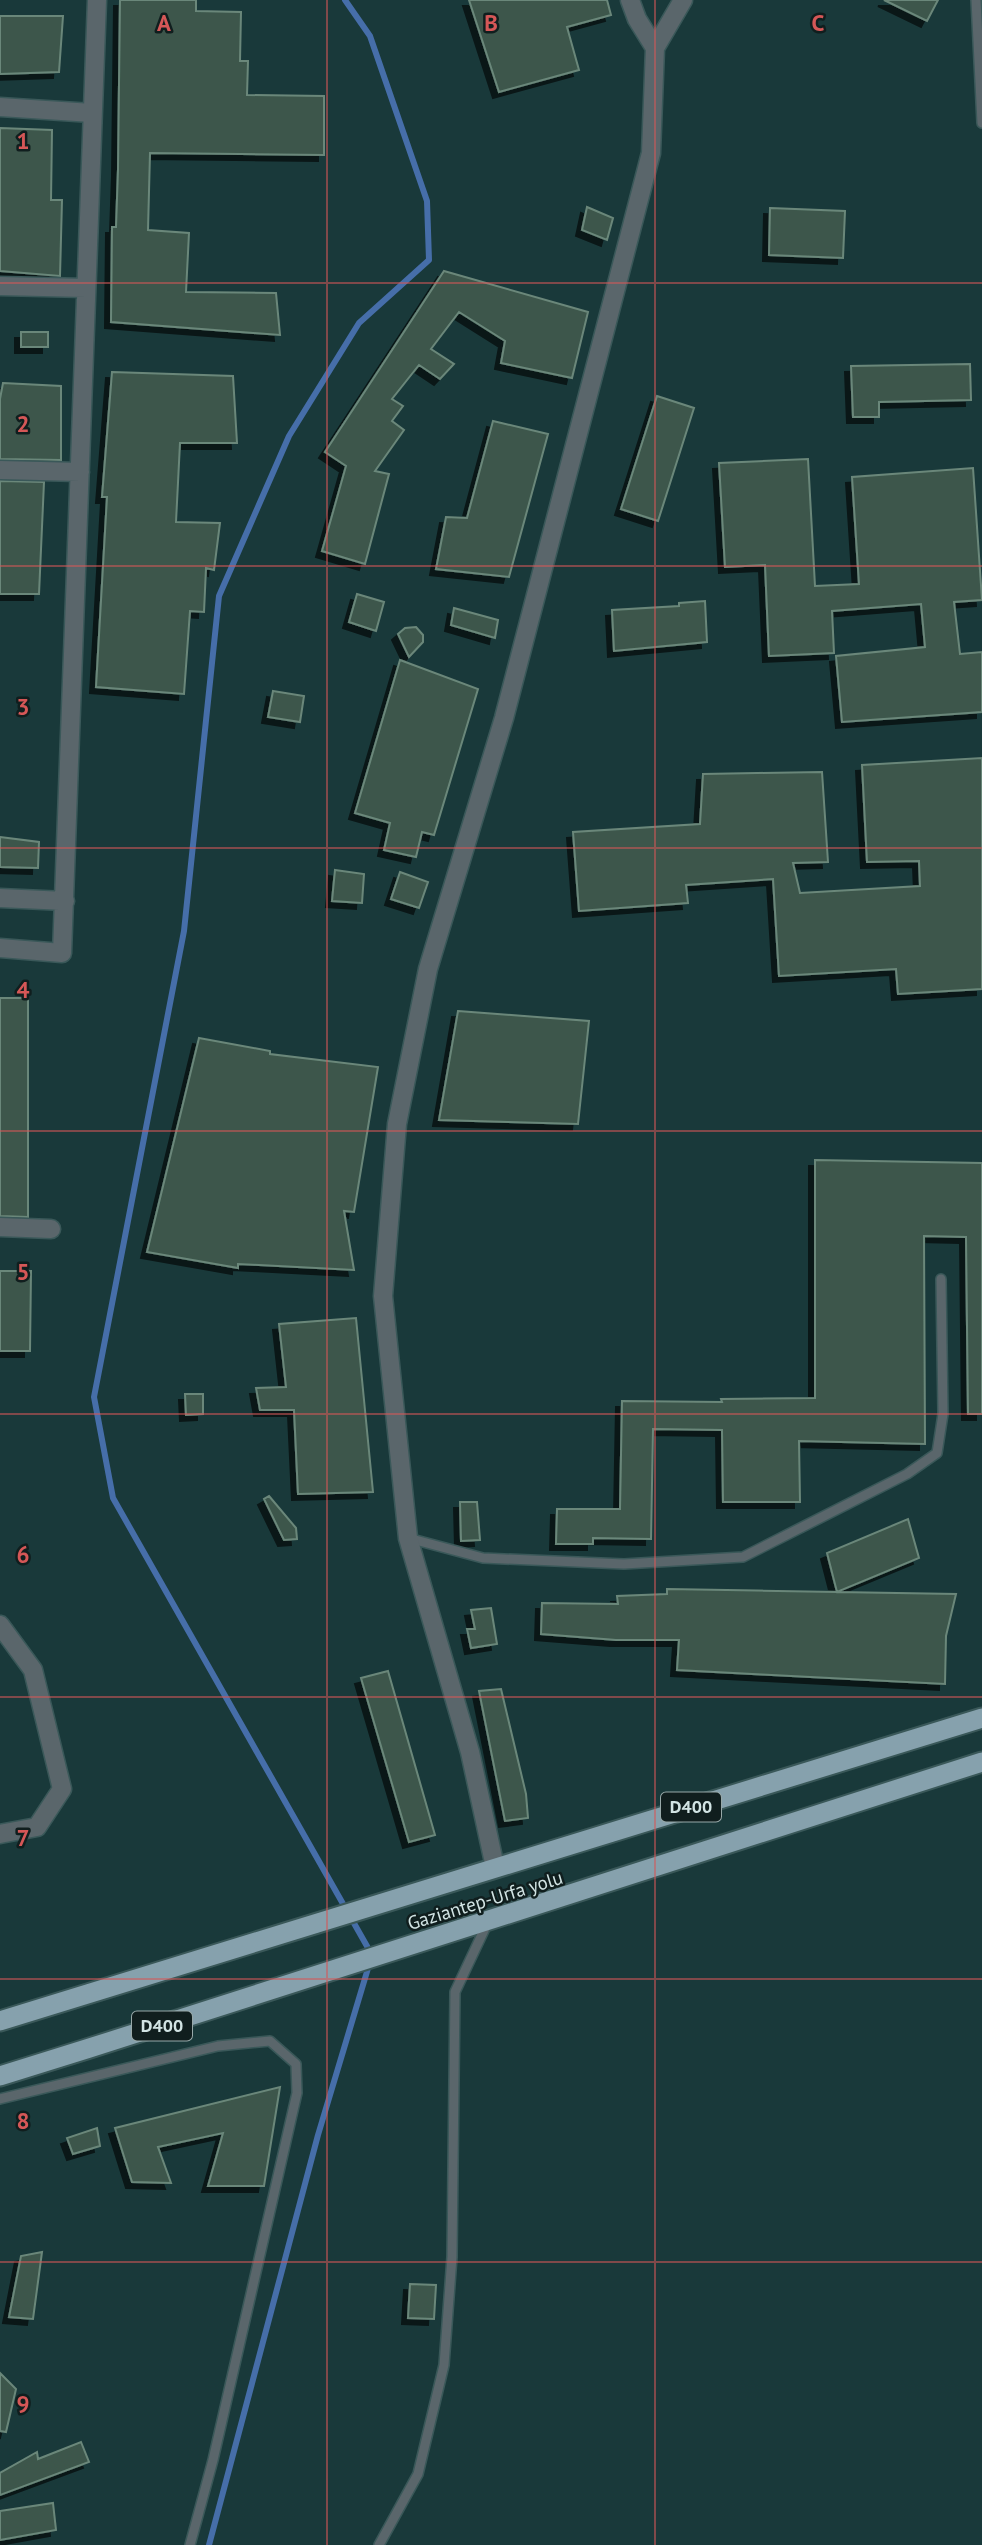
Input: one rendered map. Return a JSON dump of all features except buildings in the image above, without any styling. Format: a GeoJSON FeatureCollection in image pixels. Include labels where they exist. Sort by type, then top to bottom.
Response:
{"type":"FeatureCollection","features":[{"type":"Feature","properties":{"kind":"highway","name":"Gaziantep-Urfa yolu"},"geometry":{"type":"LineString","coordinates":[[0,2021],[982,1718]]}},
{"type":"Feature","properties":{"kind":"highway","name":"Gaziantep-Urfa yolu"},"geometry":{"type":"LineString","coordinates":[[0,2076],[487,1924],[982,1762]]}},
{"type":"Feature","properties":{"kind":"street"},"geometry":{"type":"LineString","coordinates":[[0,948],[62,953],[97,0]]}},
{"type":"Feature","properties":{"kind":"street"},"geometry":{"type":"LineString","coordinates":[[630,0],[637,19],[655,48]]}},
{"type":"Feature","properties":{"kind":"street"},"geometry":{"type":"LineString","coordinates":[[495,1867],[470,1752],[408,1538],[383,1296],[397,1124],[428,969],[504,719],[651,153],[655,48],[683,0]]}},
{"type":"Feature","properties":{"kind":"street"},"geometry":{"type":"LineString","coordinates":[[0,107],[92,113]]}},
{"type":"Feature","properties":{"kind":"street"},"geometry":{"type":"LineString","coordinates":[[0,286],[86,288]]}},
{"type":"Feature","properties":{"kind":"street"},"geometry":{"type":"LineString","coordinates":[[0,470],[80,472]]}},
{"type":"Feature","properties":{"kind":"street"},"geometry":{"type":"LineString","coordinates":[[0,898],[65,901]]}},
{"type":"Feature","properties":{"kind":"street"},"geometry":{"type":"LineString","coordinates":[[0,1227],[51,1229]]}},
{"type":"Feature","properties":{"kind":"street"},"geometry":{"type":"LineString","coordinates":[[0,1625],[33,1670],[62,1789],[37,1827],[0,1834]]}},
{"type":"Feature","properties":{"kind":"lane"},"geometry":{"type":"LineString","coordinates":[[976,0],[982,123]]}},
{"type":"Feature","properties":{"kind":"lane"},"geometry":{"type":"LineString","coordinates":[[408,1538],[482,1558],[624,1564],[743,1557],[907,1474],[937,1453],[943,1414],[941,1279]]}},
{"type":"Feature","properties":{"kind":"lane"},"geometry":{"type":"LineString","coordinates":[[379,2545],[418,2474],[444,2365],[452,2257],[455,1992],[487,1924]]}},
{"type":"Feature","properties":{"kind":"lane"},"geometry":{"type":"LineString","coordinates":[[0,2099],[218,2046],[270,2041],[296,2064],[297,2093],[216,2447],[190,2545]]}},
{"type":"Feature","properties":{"kind":"waterway"},"geometry":{"type":"LineString","coordinates":[[209,2545],[318,2135],[372,1955],[113,1498],[94,1397],[184,931],[219,596],[289,436],[359,323],[429,260],[427,201],[370,36],[345,0]]}}]}
